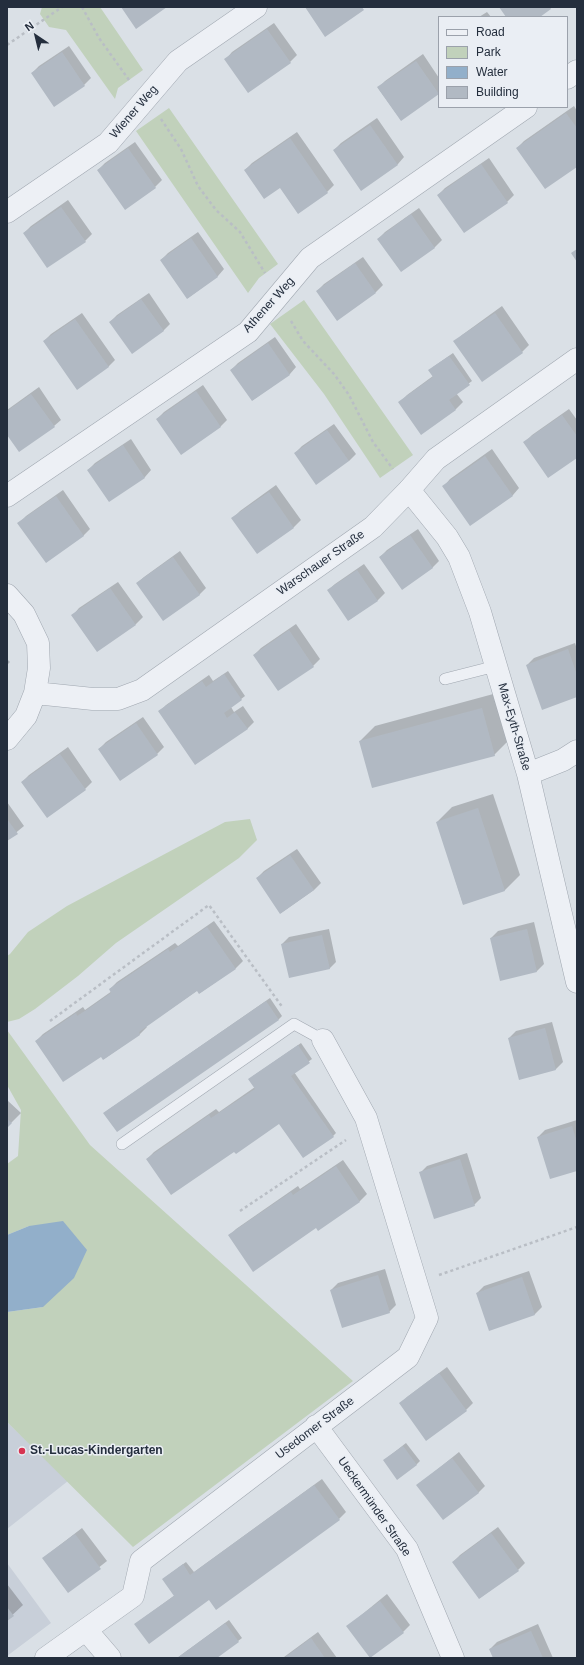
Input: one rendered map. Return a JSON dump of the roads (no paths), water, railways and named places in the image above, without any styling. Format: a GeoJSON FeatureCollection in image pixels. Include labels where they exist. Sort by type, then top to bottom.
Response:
{"type":"FeatureCollection","features":[{"type":"Feature","properties":{"kind":"street","name":"Wiener Weg"},"geometry":{"type":"LineString","coordinates":[[7,212],[108,143],[143,100],[178,61],[256,7]]}},
{"type":"Feature","properties":{"kind":"street"},"geometry":{"type":"LineString","coordinates":[[568,77],[577,72]]}},
{"type":"Feature","properties":{"kind":"street","name":"Athener Weg"},"geometry":{"type":"LineString","coordinates":[[7,496],[248,332],[310,258],[525,108]]}},
{"type":"Feature","properties":{"kind":"street","name":"Warschauer Straße"},"geometry":{"type":"LineString","coordinates":[[35,693],[93,700],[118,699],[142,690],[373,527],[409,490],[436,459],[577,360]]}},
{"type":"Feature","properties":{"kind":"street","name":"Max-Eyth-Straße"},"geometry":{"type":"LineString","coordinates":[[409,490],[447,537],[459,557],[480,612],[528,774],[577,982]]}},
{"type":"Feature","properties":{"kind":"street"},"geometry":{"type":"LineString","coordinates":[[7,595],[24,614],[38,643],[38,668],[35,693],[26,716],[7,739]]}},
{"type":"Feature","properties":{"kind":"street"},"geometry":{"type":"LineString","coordinates":[[528,774],[563,760],[577,751]]}},
{"type":"Feature","properties":{"kind":"street","name":"Usedomer Straße"},"geometry":{"type":"LineString","coordinates":[[46,1658],[133,1596],[141,1561],[408,1357],[427,1318],[369,1124],[323,1040]]}},
{"type":"Feature","properties":{"kind":"street","name":"Ueckermünder Straße"},"geometry":{"type":"LineString","coordinates":[[316,1426],[407,1549],[453,1658]]}},
{"type":"Feature","properties":{"kind":"street"},"geometry":{"type":"LineString","coordinates":[[86,1630],[110,1658]]}},
{"type":"Feature","properties":{"kind":"lane"},"geometry":{"type":"LineString","coordinates":[[445,679],[496,666]]}},
{"type":"Feature","properties":{"kind":"lane"},"geometry":{"type":"LineString","coordinates":[[122,1144],[294,1024],[323,1040]]}},
{"type":"Feature","properties":{"kind":"water"},"geometry":{"type":"Polygon","coordinates":[[[63,1221],[87,1250],[74,1278],[43,1307],[7,1312],[7,1235],[29,1226],[63,1221]]]}},
{"type":"Feature","properties":{"kind":"place","name":"St.-Lucas-Kindergarten"},"geometry":{"type":"Point","coordinates":[22,1451]}}]}
